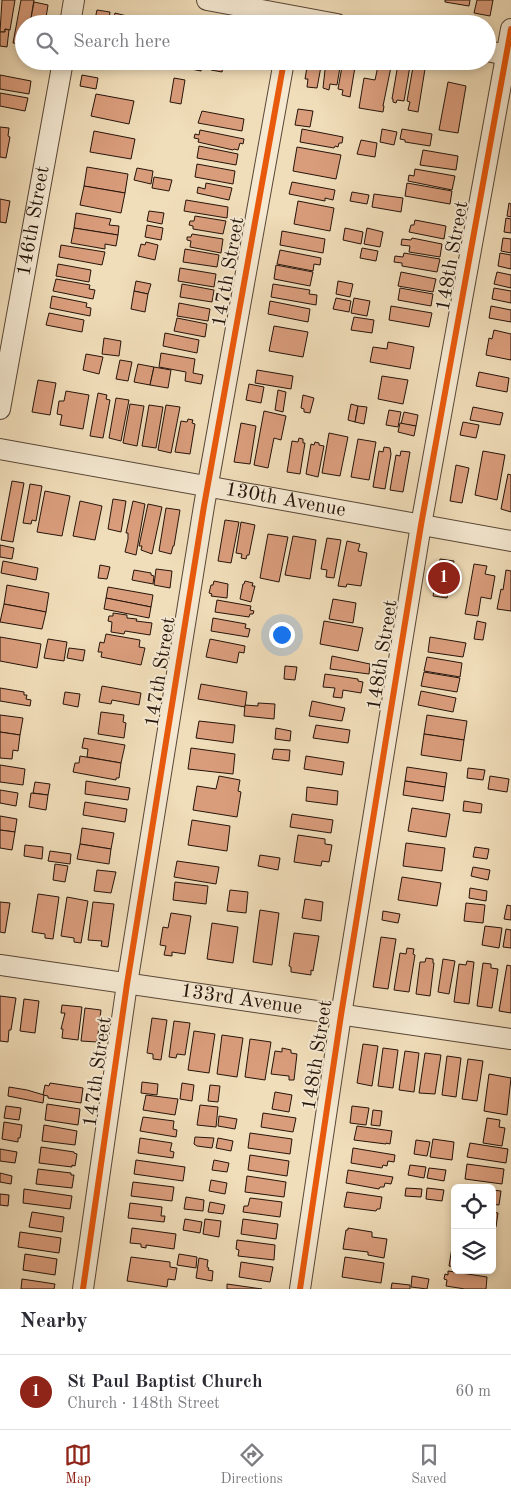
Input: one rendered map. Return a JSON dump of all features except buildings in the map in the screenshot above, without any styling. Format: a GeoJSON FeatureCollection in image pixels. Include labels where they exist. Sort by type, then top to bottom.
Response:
{"type":"FeatureCollection","features":[{"type":"Feature","properties":{"kind":"street"},"geometry":{"type":"LineString","coordinates":[[72,15],[74,0]]}},
{"type":"Feature","properties":{"kind":"street"},"geometry":{"type":"LineString","coordinates":[[206,0],[292,13]]}},
{"type":"Feature","properties":{"kind":"street","name":"148th Street"},"geometry":{"type":"LineString","coordinates":[[300,1289],[341,1015],[421,525],[502,54],[511,29]]}},
{"type":"Feature","properties":{"kind":"street","name":"146th Street"},"geometry":{"type":"LineString","coordinates":[[0,409],[61,70]]}},
{"type":"Feature","properties":{"kind":"street","name":"147th Street"},"geometry":{"type":"LineString","coordinates":[[83,1289],[127,984],[207,486],[282,70]]}},
{"type":"Feature","properties":{"kind":"street","name":"130th Avenue"},"geometry":{"type":"LineString","coordinates":[[0,449],[511,541]]}},
{"type":"Feature","properties":{"kind":"street","name":"133rd Avenue"},"geometry":{"type":"LineString","coordinates":[[0,965],[511,1039]]}},
{"type":"Feature","properties":{"kind":"cycle path"},"geometry":{"type":"LineString","coordinates":[[300,1289],[341,1015],[421,525],[511,29]]}},
{"type":"Feature","properties":{"kind":"cycle path"},"geometry":{"type":"LineString","coordinates":[[83,1289],[127,984],[204,506],[282,70]]}},
{"type":"Feature","properties":{"kind":"place","name":"St Paul Baptist Church"},"geometry":{"type":"Point","coordinates":[444,578]}}]}
